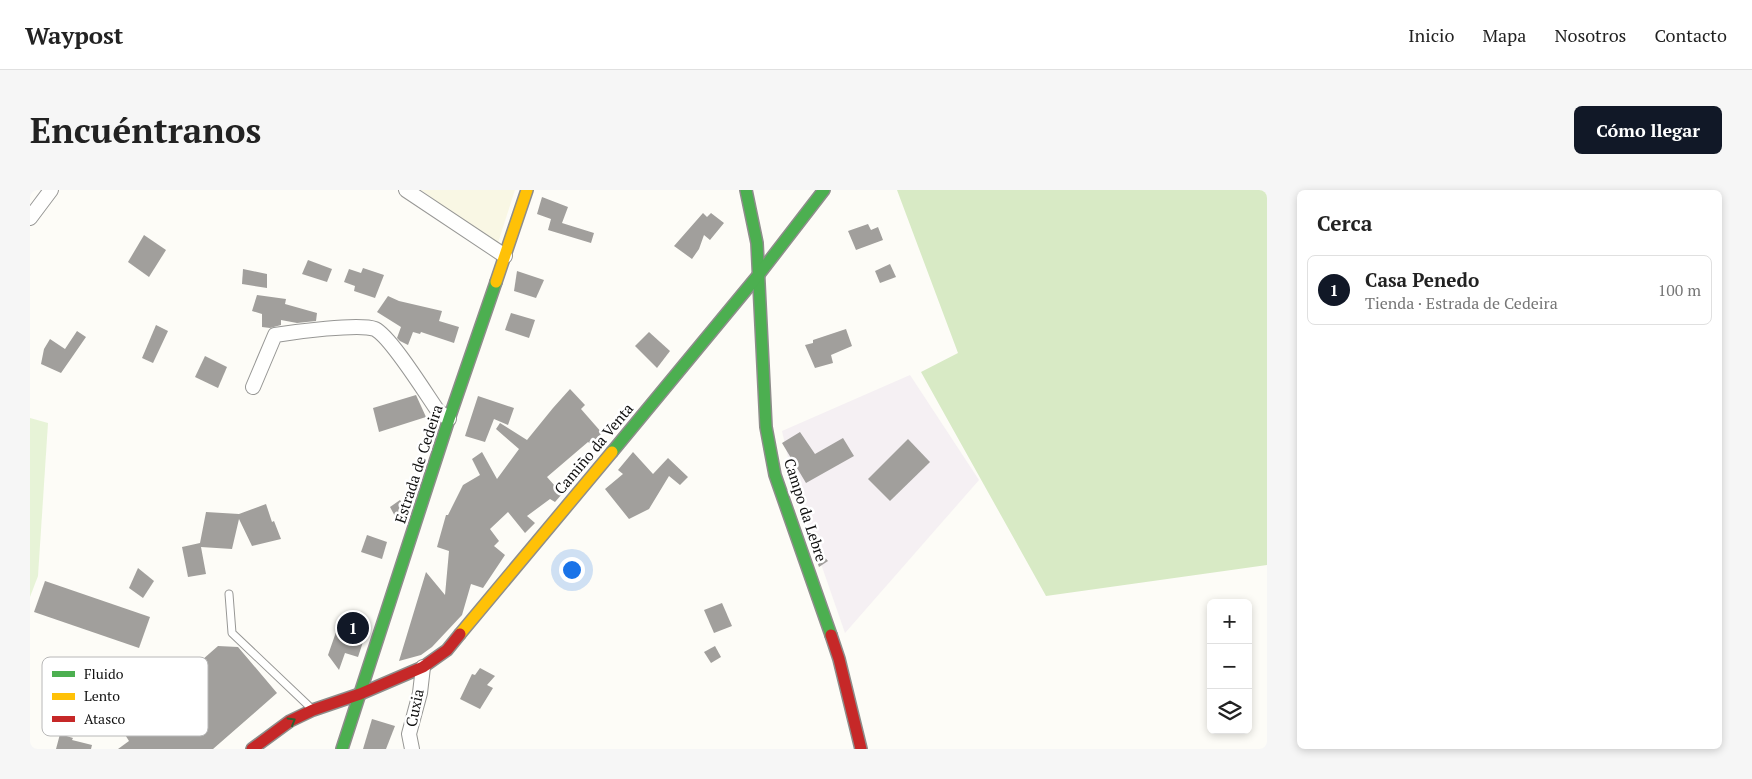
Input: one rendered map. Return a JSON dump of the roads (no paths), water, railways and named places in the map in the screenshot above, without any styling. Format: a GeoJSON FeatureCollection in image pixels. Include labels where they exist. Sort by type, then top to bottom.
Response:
{"type":"FeatureCollection","features":[{"type":"Feature","properties":{"kind":"street"},"geometry":{"type":"LineString","coordinates":[[30,218],[50,190]]}},
{"type":"Feature","properties":{"kind":"street"},"geometry":{"type":"LineString","coordinates":[[406,190],[505,256]]}},
{"type":"Feature","properties":{"kind":"street","name":"Estrada de Cedeira"},"geometry":{"type":"LineString","coordinates":[[342,749],[449,419],[527,190]]}},
{"type":"Feature","properties":{"kind":"street","name":"Campo da Lebre"},"geometry":{"type":"LineString","coordinates":[[746,190],[757,243],[760,273],[766,427],[775,475],[838,659],[862,749]]}},
{"type":"Feature","properties":{"kind":"street","name":"Camiño da Venta"},"geometry":{"type":"LineString","coordinates":[[252,749],[290,721],[313,710],[360,694],[423,667],[447,650],[760,273],[824,190]]}},
{"type":"Feature","properties":{"kind":"street"},"geometry":{"type":"LineString","coordinates":[[253,387],[275,336],[302,331],[352,328],[374,329],[388,339],[438,411],[449,419]]}},
{"type":"Feature","properties":{"kind":"street","name":"Cuxia"},"geometry":{"type":"LineString","coordinates":[[412,749],[409,734],[420,693],[423,667]]}},
{"type":"Feature","properties":{"kind":"lane"},"geometry":{"type":"LineString","coordinates":[[229,594],[232,633],[313,710]]}},
{"type":"Feature","properties":{"kind":"place","name":"Casa Penedo"},"geometry":{"type":"Point","coordinates":[353,628]}}]}
